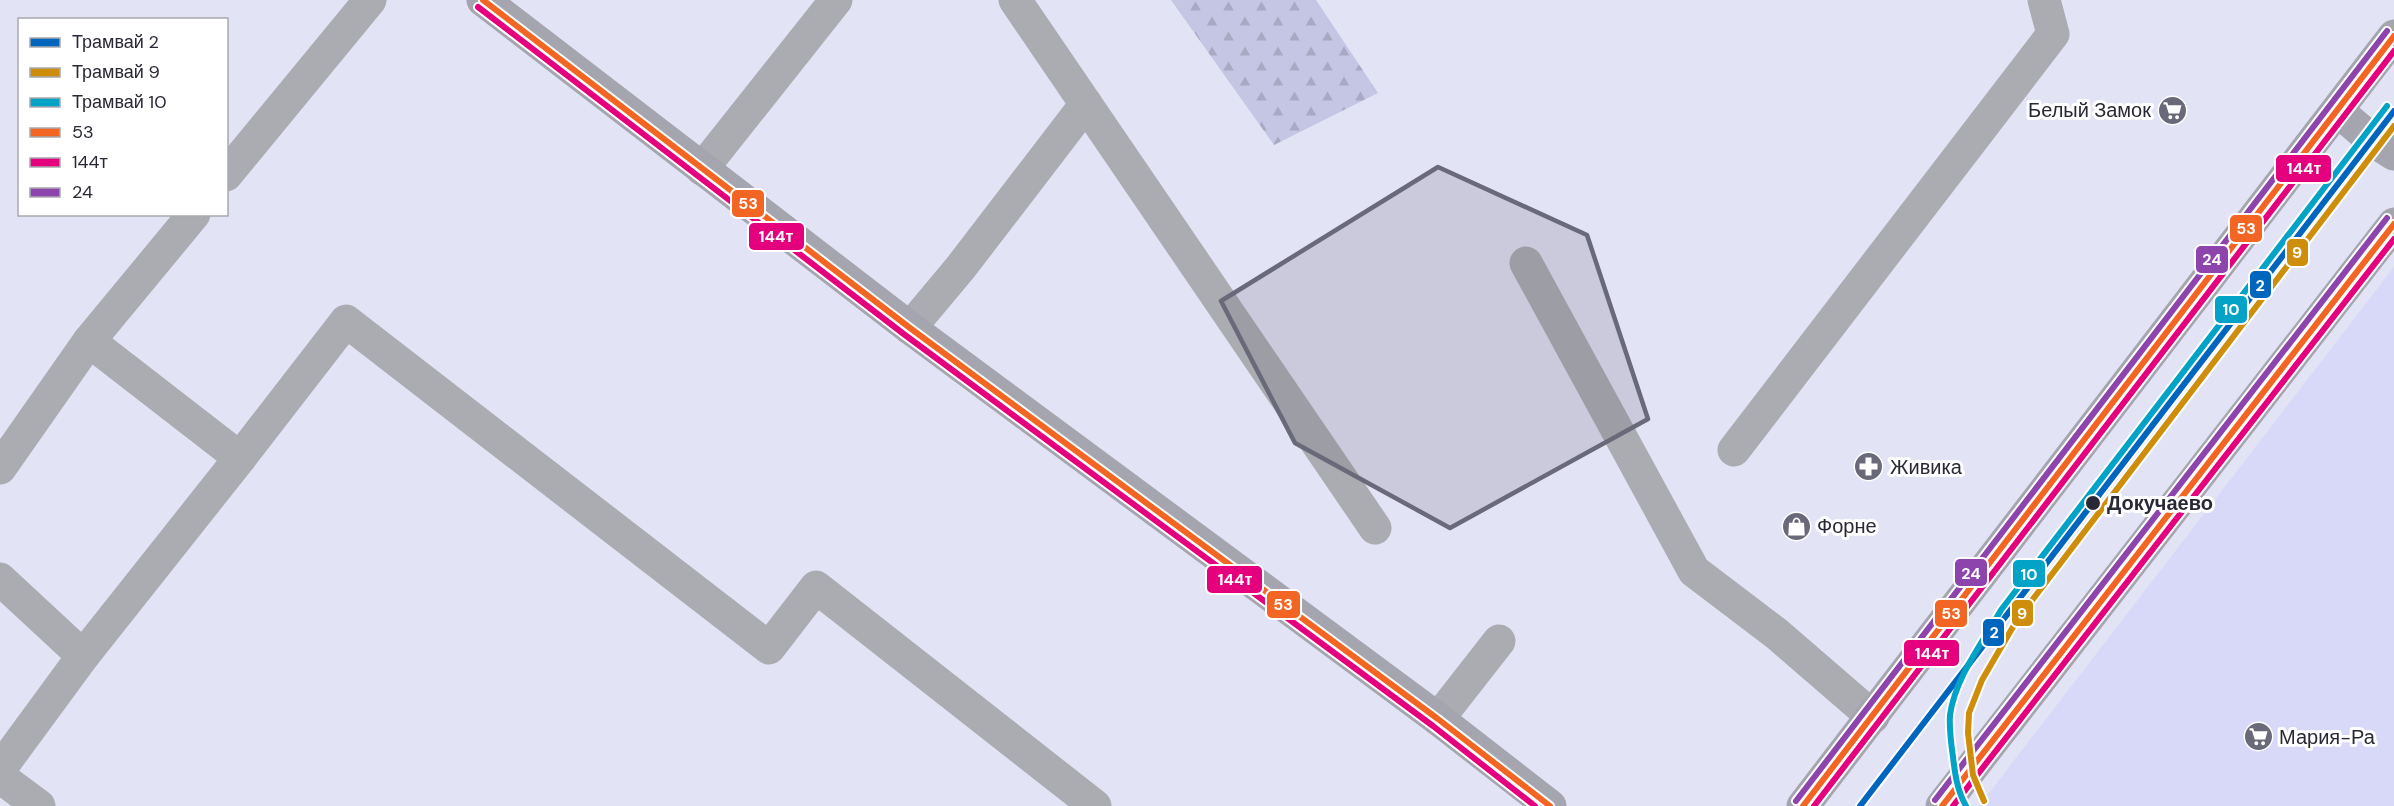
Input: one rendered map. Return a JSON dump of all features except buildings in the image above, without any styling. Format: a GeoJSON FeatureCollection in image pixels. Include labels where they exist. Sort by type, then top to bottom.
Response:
{"type":"FeatureCollection","features":[{"type":"Feature","properties":{"kind":"main road"},"geometry":{"type":"LineString","coordinates":[[483,0],[910,328],[1438,719],[1550,806]]}},
{"type":"Feature","properties":{"kind":"main road"},"geometry":{"type":"LineString","coordinates":[[1803,806],[2394,36]]}},
{"type":"Feature","properties":{"kind":"main road"},"geometry":{"type":"LineString","coordinates":[[2338,111],[2372,140],[2394,154]]}},
{"type":"Feature","properties":{"kind":"main road"},"geometry":{"type":"LineString","coordinates":[[1942,806],[2394,224]]}},
{"type":"Feature","properties":{"kind":"lane"},"geometry":{"type":"LineString","coordinates":[[228,173],[370,0]]}},
{"type":"Feature","properties":{"kind":"lane"},"geometry":{"type":"LineString","coordinates":[[702,169],[836,0]]}},
{"type":"Feature","properties":{"kind":"lane"},"geometry":{"type":"LineString","coordinates":[[1015,0],[1375,528]]}},
{"type":"Feature","properties":{"kind":"lane"},"geometry":{"type":"LineString","coordinates":[[1734,450],[2053,34],[2044,0]]}},
{"type":"Feature","properties":{"kind":"lane"},"geometry":{"type":"LineString","coordinates":[[910,328],[961,267],[1086,104]]}},
{"type":"Feature","properties":{"kind":"lane"},"geometry":{"type":"LineString","coordinates":[[0,468],[89,341],[192,216]]}},
{"type":"Feature","properties":{"kind":"lane"},"geometry":{"type":"LineString","coordinates":[[1526,263],[1694,571],[1777,634],[1873,717]]}},
{"type":"Feature","properties":{"kind":"lane"},"geometry":{"type":"LineString","coordinates":[[0,769],[83,656],[346,321],[769,648],[816,587],[1095,806]]}},
{"type":"Feature","properties":{"kind":"lane"},"geometry":{"type":"LineString","coordinates":[[89,341],[240,458]]}},
{"type":"Feature","properties":{"kind":"lane"},"geometry":{"type":"LineString","coordinates":[[0,579],[83,656]]}},
{"type":"Feature","properties":{"kind":"lane"},"geometry":{"type":"LineString","coordinates":[[1438,719],[1499,641]]}},
{"type":"Feature","properties":{"kind":"lane"},"geometry":{"type":"LineString","coordinates":[[0,777],[39,806]]}},
{"type":"Feature","properties":{"kind":"highlighted area"},"geometry":{"type":"Polygon","coordinates":[[[1438,167],[1587,235],[1648,419],[1450,528],[1295,443],[1221,301],[1438,167]]]}},
{"type":"Feature","properties":{"kind":"shaded area"},"geometry":{"type":"Polygon","coordinates":[[[2394,267],[2394,806],[1979,806],[2394,267]]]}},
{"type":"Feature","properties":{"kind":"green space"},"geometry":{"type":"Polygon","coordinates":[[[1171,0],[1316,0],[1378,93],[1274,145],[1171,0]]]}},
{"type":"Feature","properties":{"kind":"tram line","name":"10"},"geometry":{"type":"LineString","coordinates":[[1966,806],[1960,794],[1956,776],[1950,736],[1950,715],[1958,687],[1978,648],[2001,610],[2387,106]]}},
{"type":"Feature","properties":{"kind":"tram line","name":"2"},"geometry":{"type":"LineString","coordinates":[[1860,806],[2394,111]]}},
{"type":"Feature","properties":{"kind":"tram line","name":"9"},"geometry":{"type":"LineString","coordinates":[[1984,801],[1973,775],[1968,733],[1969,713],[1982,680],[2017,620],[2394,126]]}},
{"type":"Feature","properties":{"kind":"transit line","name":"53"},"geometry":{"type":"LineString","coordinates":[[483,0],[910,328],[1438,719],[1550,806]]}},
{"type":"Feature","properties":{"kind":"transit line","name":"144т"},"geometry":{"type":"LineString","coordinates":[[478,7],[905,335],[1433,726],[1535,806]]}},
{"type":"Feature","properties":{"kind":"transit line","name":"24"},"geometry":{"type":"LineString","coordinates":[[1796,801],[2387,31]]}},
{"type":"Feature","properties":{"kind":"transit line","name":"53"},"geometry":{"type":"LineString","coordinates":[[1803,806],[2394,36]]}},
{"type":"Feature","properties":{"kind":"transit line","name":"144т"},"geometry":{"type":"LineString","coordinates":[[1814,806],[2394,51]]}},
{"type":"Feature","properties":{"kind":"transit line","name":"24"},"geometry":{"type":"LineString","coordinates":[[1935,800],[2387,218]]}},
{"type":"Feature","properties":{"kind":"transit line","name":"53"},"geometry":{"type":"LineString","coordinates":[[1942,806],[2394,224]]}},
{"type":"Feature","properties":{"kind":"transit line","name":"144т"},"geometry":{"type":"LineString","coordinates":[[1953,806],[2394,239]]}},
{"type":"Feature","properties":{"kind":"place","name":"Белый Замок"},"geometry":{"type":"Point","coordinates":[2172,110]}},
{"type":"Feature","properties":{"kind":"place","name":"Живика"},"geometry":{"type":"Point","coordinates":[1869,467]}},
{"type":"Feature","properties":{"kind":"place","name":"Докучаево"},"geometry":{"type":"Point","coordinates":[2093,503]}},
{"type":"Feature","properties":{"kind":"place","name":"Форне"},"geometry":{"type":"Point","coordinates":[1796,526]}},
{"type":"Feature","properties":{"kind":"place","name":"Мария-Ра"},"geometry":{"type":"Point","coordinates":[2258,737]}}]}
